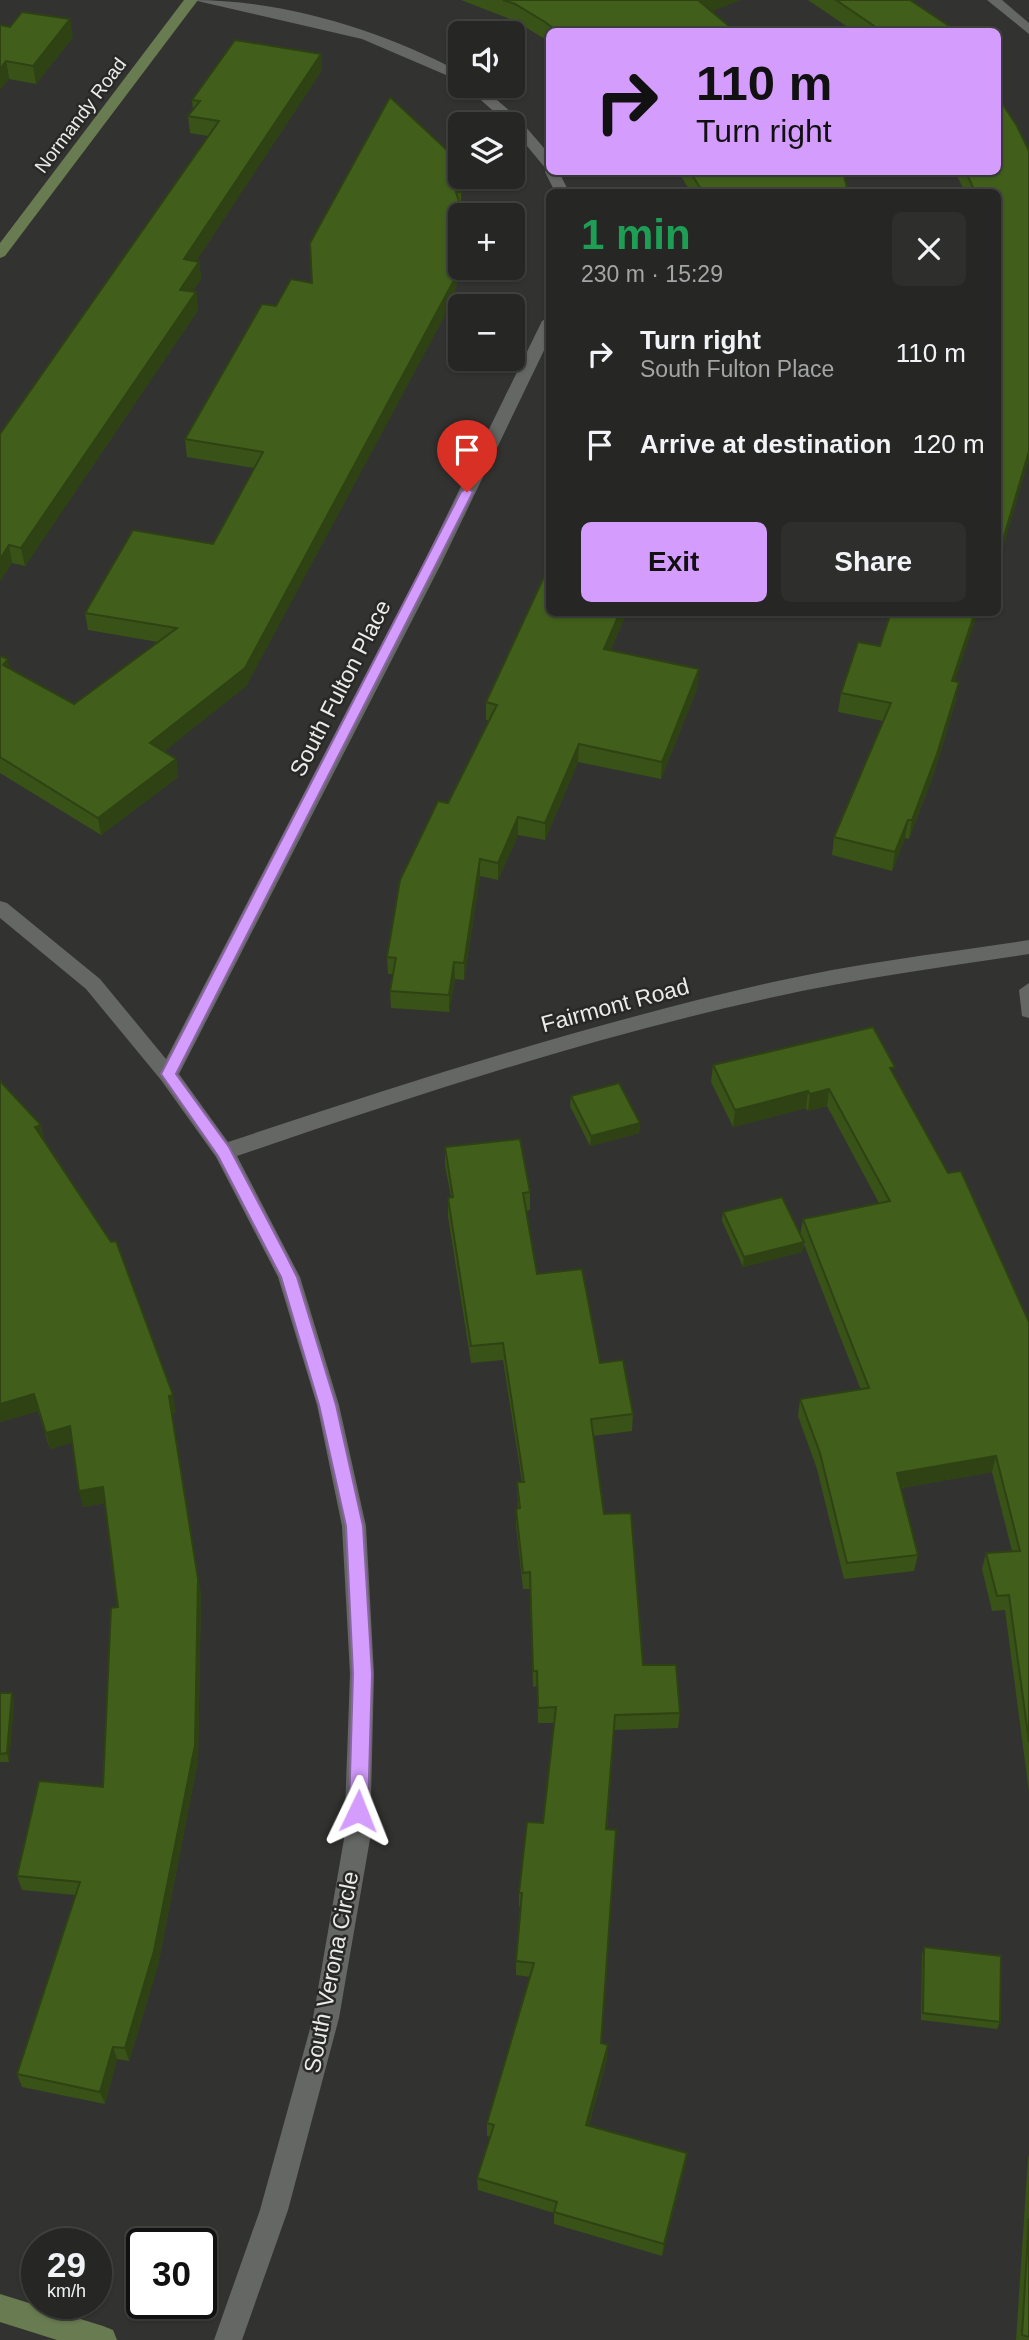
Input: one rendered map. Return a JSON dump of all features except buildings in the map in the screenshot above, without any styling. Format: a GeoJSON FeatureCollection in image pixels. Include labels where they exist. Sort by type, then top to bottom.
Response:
{"type":"FeatureCollection","features":[{"type":"Feature","properties":{"kind":"street","name":"Normandy Road"},"geometry":{"type":"LineString","coordinates":[[0,253],[191,0]]}},
{"type":"Feature","properties":{"kind":"street"},"geometry":{"type":"LineString","coordinates":[[200,0],[326,25],[411,53],[448,71]]}},
{"type":"Feature","properties":{"kind":"street"},"geometry":{"type":"LineString","coordinates":[[993,0],[1029,30]]}},
{"type":"Feature","properties":{"kind":"street"},"geometry":{"type":"LineString","coordinates":[[486,98],[540,150],[546,160]]}},
{"type":"Feature","properties":{"kind":"street","name":"South Fulton Place"},"geometry":{"type":"LineString","coordinates":[[168,1074],[432,564],[546,329]]}},
{"type":"Feature","properties":{"kind":"street","name":"South Verona Circle"},"geometry":{"type":"LineString","coordinates":[[0,908],[93,984],[168,1074],[223,1152],[289,1277],[328,1405],[355,1526],[362,1674],[357,1839],[326,2018],[274,2210],[228,2340]]}},
{"type":"Feature","properties":{"kind":"street","name":"Fairmont Road"},"geometry":{"type":"LineString","coordinates":[[223,1152],[531,1053],[712,1004],[855,973],[1029,947]]}},
{"type":"Feature","properties":{"kind":"street"},"geometry":{"type":"LineString","coordinates":[[1029,990],[1029,1011]]}},
{"type":"Feature","properties":{"kind":"street"},"geometry":{"type":"LineString","coordinates":[[0,2308],[103,2340]]}},
{"type":"Feature","properties":{"kind":"route"},"geometry":{"type":"LineString","coordinates":[[358,1811],[362,1674],[355,1526],[328,1405],[289,1277],[257,1211],[223,1152],[201,1117],[168,1074],[467,492]]}}]}
